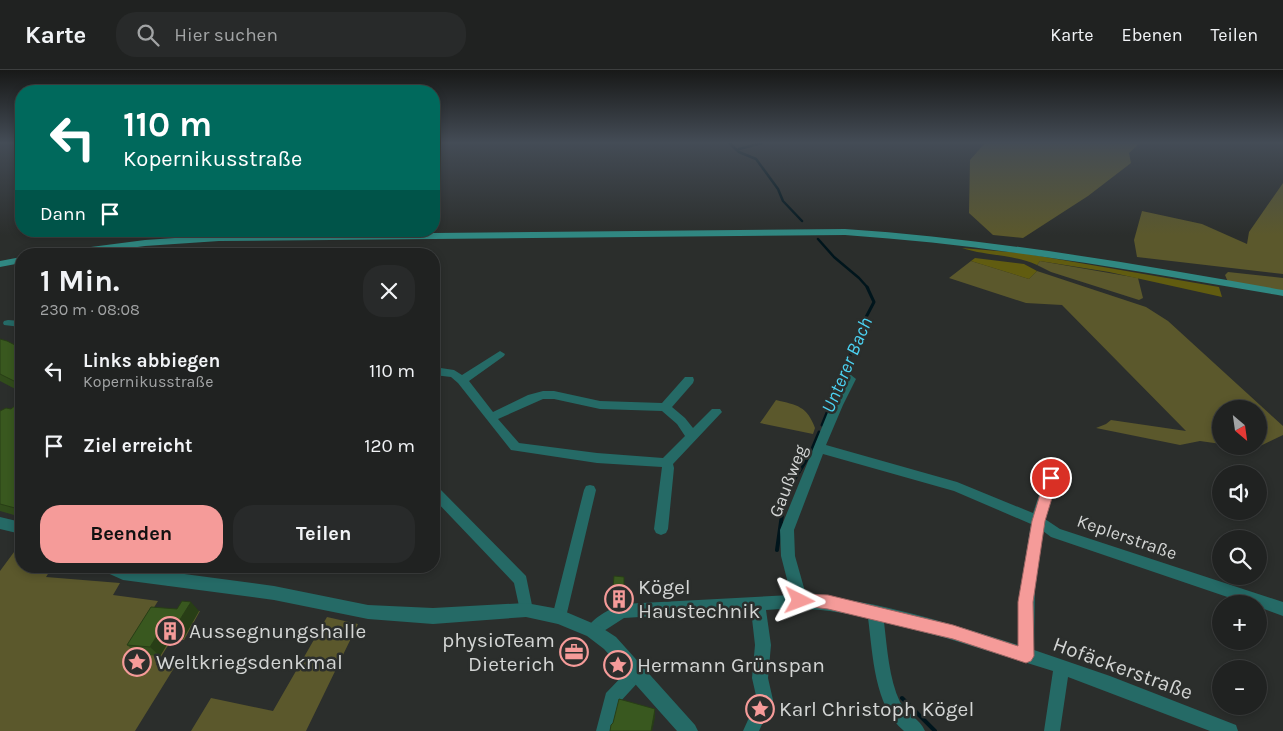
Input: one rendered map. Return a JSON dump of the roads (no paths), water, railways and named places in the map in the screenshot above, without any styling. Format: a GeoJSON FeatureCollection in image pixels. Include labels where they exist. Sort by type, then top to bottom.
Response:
{"type":"FeatureCollection","features":[{"type":"Feature","properties":{"kind":"main road"},"geometry":{"type":"LineString","coordinates":[[440,236],[846,232],[942,238],[1041,252],[1283,293]]}},
{"type":"Feature","properties":{"kind":"main road"},"geometry":{"type":"LineString","coordinates":[[106,248],[145,243],[219,238],[324,237]]}},
{"type":"Feature","properties":{"kind":"main road"},"geometry":{"type":"LineString","coordinates":[[0,264],[15,261]]}},
{"type":"Feature","properties":{"kind":"street"},"geometry":{"type":"LineString","coordinates":[[8,323],[15,324]]}},
{"type":"Feature","properties":{"kind":"street"},"geometry":{"type":"LineString","coordinates":[[462,380],[500,354]]}},
{"type":"Feature","properties":{"kind":"street"},"geometry":{"type":"LineString","coordinates":[[440,372],[454,374],[462,380],[515,447],[597,458],[666,463]]}},
{"type":"Feature","properties":{"kind":"street","name":"Gaußweg"},"geometry":{"type":"LineString","coordinates":[[800,601],[788,556],[787,530],[837,405],[851,379]]}},
{"type":"Feature","properties":{"kind":"street"},"geometry":{"type":"LineString","coordinates":[[665,407],[689,380]]}},
{"type":"Feature","properties":{"kind":"street"},"geometry":{"type":"LineString","coordinates":[[491,418],[544,395],[554,395],[600,405],[665,407],[681,421],[692,436]]}},
{"type":"Feature","properties":{"kind":"street"},"geometry":{"type":"LineString","coordinates":[[666,463],[716,412]]}},
{"type":"Feature","properties":{"kind":"street","name":"Keplerstraße"},"geometry":{"type":"LineString","coordinates":[[819,448],[956,487],[1038,521],[1056,533],[1283,609]]}},
{"type":"Feature","properties":{"kind":"street"},"geometry":{"type":"LineString","coordinates":[[1026,656],[1026,602],[1038,521],[1056,462]]}},
{"type":"Feature","properties":{"kind":"street"},"geometry":{"type":"LineString","coordinates":[[661,528],[668,468],[666,463]]}},
{"type":"Feature","properties":{"kind":"street"},"geometry":{"type":"LineString","coordinates":[[559,617],[590,490]]}},
{"type":"Feature","properties":{"kind":"street"},"geometry":{"type":"LineString","coordinates":[[440,498],[521,580],[526,610]]}},
{"type":"Feature","properties":{"kind":"street"},"geometry":{"type":"LineString","coordinates":[[0,523],[15,527]]}},
{"type":"Feature","properties":{"kind":"street"},"geometry":{"type":"LineString","coordinates":[[123,573],[274,593],[368,612],[433,616],[526,610],[559,617],[593,631],[610,644],[690,731]]}},
{"type":"Feature","properties":{"kind":"street"},"geometry":{"type":"LineString","coordinates":[[169,580],[174,573]]}},
{"type":"Feature","properties":{"kind":"street","name":"Hofäckerstraße"},"geometry":{"type":"LineString","coordinates":[[593,631],[612,616],[623,611],[800,601],[828,602],[953,632],[1061,668],[1230,731]]}},
{"type":"Feature","properties":{"kind":"street"},"geometry":{"type":"LineString","coordinates":[[751,731],[765,700],[760,678],[763,645],[758,604]]}},
{"type":"Feature","properties":{"kind":"street"},"geometry":{"type":"LineString","coordinates":[[875,613],[887,685],[894,707],[899,715],[917,731]]}},
{"type":"Feature","properties":{"kind":"street"},"geometry":{"type":"LineString","coordinates":[[1052,731],[1061,668]]}},
{"type":"Feature","properties":{"kind":"street"},"geometry":{"type":"LineString","coordinates":[[604,731],[612,699],[636,674]]}},
{"type":"Feature","properties":{"kind":"waterway","name":"Unterer Bach"},"geometry":{"type":"LineString","coordinates":[[767,174],[778,189],[783,201],[802,221]]}},
{"type":"Feature","properties":{"kind":"waterway","name":"Unterer Bach"},"geometry":{"type":"LineString","coordinates":[[818,239],[834,257],[868,288]]}},
{"type":"Feature","properties":{"kind":"waterway","name":"Unterer Bach"},"geometry":{"type":"LineString","coordinates":[[822,425],[863,323],[874,302],[867,287]]}},
{"type":"Feature","properties":{"kind":"waterway","name":"Unterer Bach"},"geometry":{"type":"LineString","coordinates":[[795,479],[809,456],[819,432]]}},
{"type":"Feature","properties":{"kind":"waterway","name":"Unterer Bach"},"geometry":{"type":"LineString","coordinates":[[789,488],[795,478]]}},
{"type":"Feature","properties":{"kind":"waterway","name":"Unterer Bach"},"geometry":{"type":"LineString","coordinates":[[777,550],[784,501]]}},
{"type":"Feature","properties":{"kind":"waterway","name":"Unterer Bach"},"geometry":{"type":"LineString","coordinates":[[902,698],[935,731]]}},
{"type":"Feature","properties":{"kind":"place","name":"Kögel Haustechnik"},"geometry":{"type":"Point","coordinates":[619,599]}},
{"type":"Feature","properties":{"kind":"place","name":"Aussegnungshalle"},"geometry":{"type":"Point","coordinates":[170,631]}},
{"type":"Feature","properties":{"kind":"place","name":"physioTeam Dieterich"},"geometry":{"type":"Point","coordinates":[574,652]}},
{"type":"Feature","properties":{"kind":"place","name":"Weltkriegsdenkmal"},"geometry":{"type":"Point","coordinates":[137,662]}},
{"type":"Feature","properties":{"kind":"place","name":"Hermann Grünspan"},"geometry":{"type":"Point","coordinates":[618,665]}},
{"type":"Feature","properties":{"kind":"place","name":"Karl Christoph Kögel"},"geometry":{"type":"Point","coordinates":[760,709]}}]}
